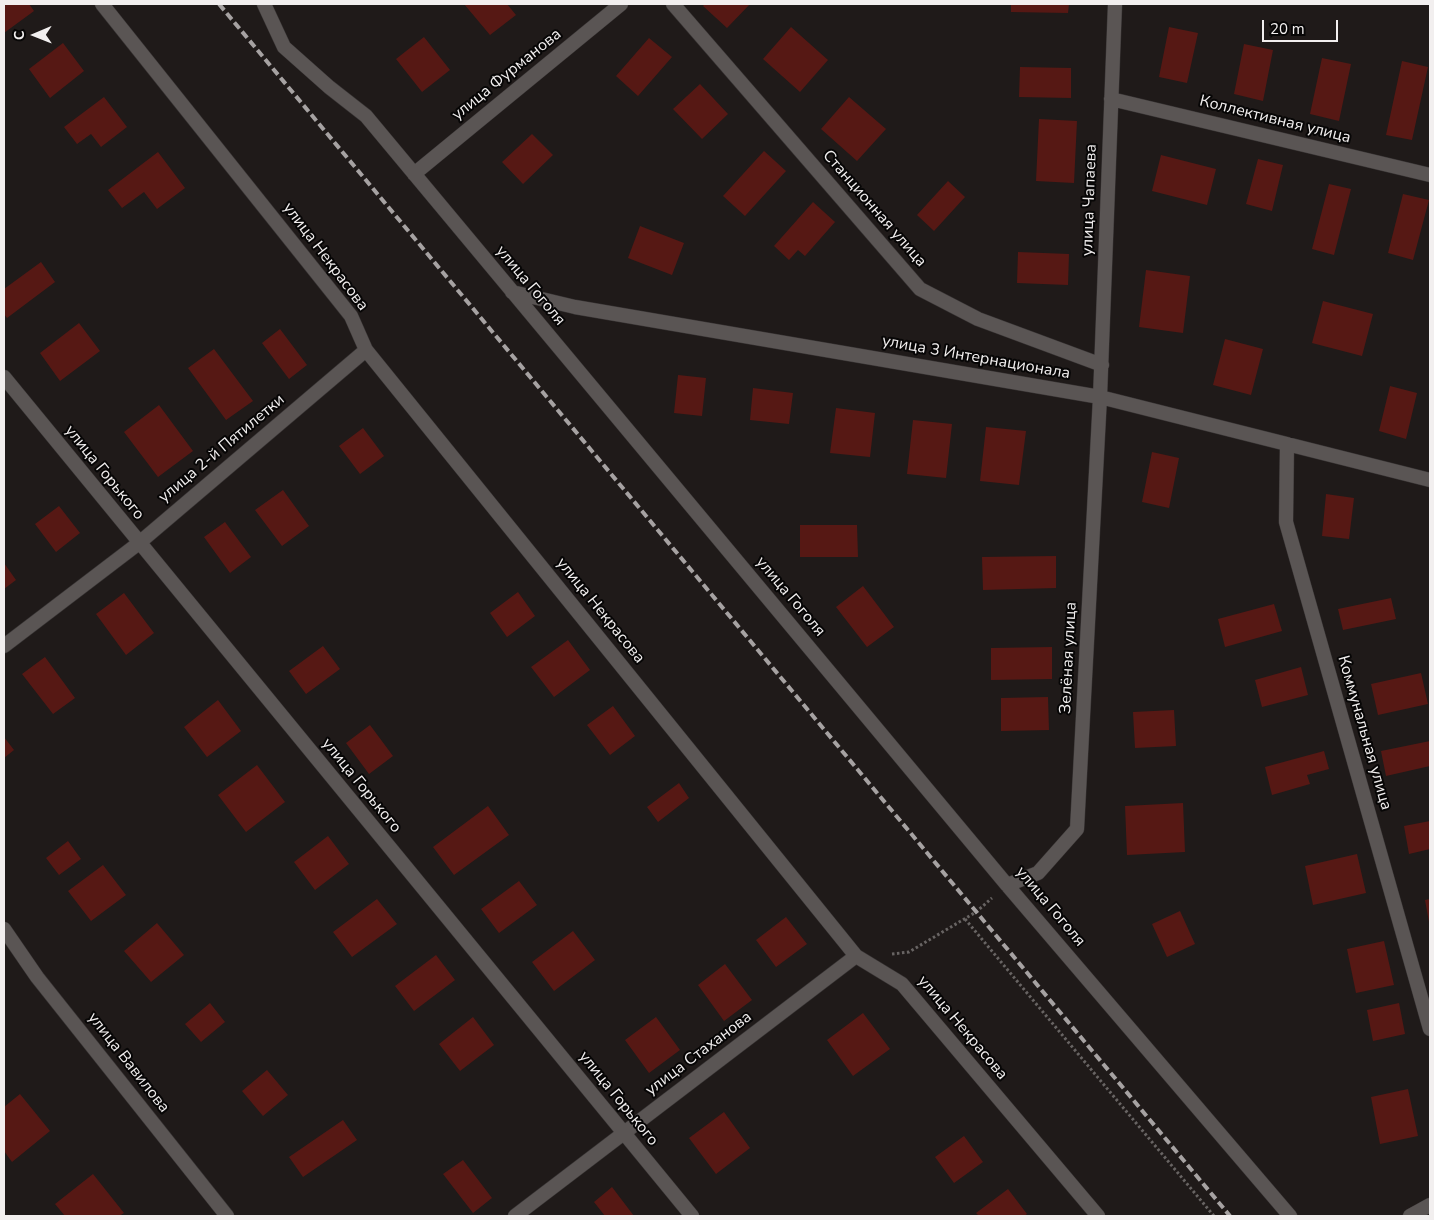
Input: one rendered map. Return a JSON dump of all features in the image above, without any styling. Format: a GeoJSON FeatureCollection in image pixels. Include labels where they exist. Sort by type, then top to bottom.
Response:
{"type":"FeatureCollection","features":[{"type":"Feature","properties":{"kind":"street","name":"улица Некрасова"},"geometry":{"type":"LineString","coordinates":[[102,4],[350,316],[366,350],[856,956],[902,984],[1098,1216]]}},
{"type":"Feature","properties":{"kind":"street","name":"улица Гоголя"},"geometry":{"type":"LineString","coordinates":[[264,4],[284,47],[328,87],[366,116],[1008,885],[1290,1216]]}},
{"type":"Feature","properties":{"kind":"street","name":"улица Фурманова"},"geometry":{"type":"LineString","coordinates":[[414,174],[621,4]]}},
{"type":"Feature","properties":{"kind":"street","name":"Станционная улица"},"geometry":{"type":"LineString","coordinates":[[673,4],[920,289],[978,319],[1102,365]]}},
{"type":"Feature","properties":{"kind":"street","name":"улица Чапаева"},"geometry":{"type":"LineString","coordinates":[[1100,397],[1114,4]]}},
{"type":"Feature","properties":{"kind":"street","name":"Коллективная улица"},"geometry":{"type":"LineString","coordinates":[[1111,99],[1430,175]]}},
{"type":"Feature","properties":{"kind":"street","name":"улица 3 Интернационала"},"geometry":{"type":"LineString","coordinates":[[512,292],[575,307],[1100,397],[1430,480]]}},
{"type":"Feature","properties":{"kind":"street","name":"улица 2-й Пятилетки"},"geometry":{"type":"LineString","coordinates":[[4,646],[139,542],[366,350]]}},
{"type":"Feature","properties":{"kind":"street","name":"улица Горького"},"geometry":{"type":"LineString","coordinates":[[4,377],[692,1216]]}},
{"type":"Feature","properties":{"kind":"street","name":"Зелёная улица"},"geometry":{"type":"LineString","coordinates":[[1008,885],[1038,873],[1077,829],[1100,397]]}},
{"type":"Feature","properties":{"kind":"street","name":"Коммунальная улица"},"geometry":{"type":"LineString","coordinates":[[1287,444],[1286,522],[1430,1029]]}},
{"type":"Feature","properties":{"kind":"street","name":"улица Вавилова"},"geometry":{"type":"LineString","coordinates":[[4,929],[37,977],[227,1216]]}},
{"type":"Feature","properties":{"kind":"street","name":"улица Стаханова"},"geometry":{"type":"LineString","coordinates":[[515,1216],[856,956]]}},
{"type":"Feature","properties":{"kind":"street"},"geometry":{"type":"LineString","coordinates":[[1410,1216],[1430,1205]]}},
{"type":"Feature","properties":{"kind":"path"},"geometry":{"type":"LineString","coordinates":[[892,954],[909,952],[965,919],[1008,885]]}},
{"type":"Feature","properties":{"kind":"path"},"geometry":{"type":"LineString","coordinates":[[965,919],[1214,1216]]}},
{"type":"Feature","properties":{"kind":"building"},"geometry":{"type":"Polygon","coordinates":[[[4,4],[29,4],[34,11],[4,33],[4,4]]]}},
{"type":"Feature","properties":{"kind":"building"},"geometry":{"type":"Polygon","coordinates":[[[464,4],[507,4],[516,15],[490,35],[464,4]]]}},
{"type":"Feature","properties":{"kind":"building"},"geometry":{"type":"Polygon","coordinates":[[[705,4],[750,4],[727,28],[703,6],[705,4]]]}},
{"type":"Feature","properties":{"kind":"building"},"geometry":{"type":"Polygon","coordinates":[[[1011,4],[1069,4],[1068,13],[1011,12],[1011,4]]]}},
{"type":"Feature","properties":{"kind":"building"},"geometry":{"type":"Polygon","coordinates":[[[791,27],[828,60],[800,92],[763,59],[791,27]]]}},
{"type":"Feature","properties":{"kind":"building"},"geometry":{"type":"Polygon","coordinates":[[[1169,27],[1198,33],[1187,83],[1159,77],[1169,27]]]}},
{"type":"Feature","properties":{"kind":"building"},"geometry":{"type":"Polygon","coordinates":[[[424,37],[450,70],[422,92],[396,59],[424,37]]]}},
{"type":"Feature","properties":{"kind":"building"},"geometry":{"type":"Polygon","coordinates":[[[649,38],[672,57],[638,96],[616,76],[649,38]]]}},
{"type":"Feature","properties":{"kind":"building"},"geometry":{"type":"Polygon","coordinates":[[[63,43],[84,71],[50,98],[29,69],[63,43]]]}},
{"type":"Feature","properties":{"kind":"building"},"geometry":{"type":"Polygon","coordinates":[[[1244,44],[1273,50],[1263,101],[1234,94],[1244,44]]]}},
{"type":"Feature","properties":{"kind":"building"},"geometry":{"type":"Polygon","coordinates":[[[1322,58],[1351,64],[1339,121],[1310,114],[1322,58]]]}},
{"type":"Feature","properties":{"kind":"building"},"geometry":{"type":"Polygon","coordinates":[[[1402,61],[1428,67],[1412,140],[1386,135],[1402,61]]]}},
{"type":"Feature","properties":{"kind":"building"},"geometry":{"type":"Polygon","coordinates":[[[1020,67],[1071,68],[1071,98],[1019,97],[1020,67]]]}},
{"type":"Feature","properties":{"kind":"building"},"geometry":{"type":"Polygon","coordinates":[[[700,84],[728,114],[702,139],[673,109],[700,84]]]}},
{"type":"Feature","properties":{"kind":"building"},"geometry":{"type":"Polygon","coordinates":[[[104,97],[127,127],[101,147],[91,134],[77,144],[64,127],[104,97]]]}},
{"type":"Feature","properties":{"kind":"building"},"geometry":{"type":"Polygon","coordinates":[[[849,97],[886,129],[857,161],[821,129],[849,97]]]}},
{"type":"Feature","properties":{"kind":"building"},"geometry":{"type":"Polygon","coordinates":[[[1039,119],[1077,121],[1074,183],[1036,181],[1039,119]]]}},
{"type":"Feature","properties":{"kind":"building"},"geometry":{"type":"Polygon","coordinates":[[[532,134],[553,155],[523,184],[502,162],[532,134]]]}},
{"type":"Feature","properties":{"kind":"building"},"geometry":{"type":"Polygon","coordinates":[[[764,151],[786,171],[745,216],[723,196],[764,151]]]}},
{"type":"Feature","properties":{"kind":"building"},"geometry":{"type":"Polygon","coordinates":[[[158,152],[185,188],[157,209],[144,192],[122,208],[108,190],[158,152]]]}},
{"type":"Feature","properties":{"kind":"building"},"geometry":{"type":"Polygon","coordinates":[[[1161,155],[1216,169],[1207,205],[1152,191],[1161,155]]]}},
{"type":"Feature","properties":{"kind":"building"},"geometry":{"type":"Polygon","coordinates":[[[1258,159],[1283,165],[1272,211],[1246,204],[1258,159]]]}},
{"type":"Feature","properties":{"kind":"building"},"geometry":{"type":"Polygon","coordinates":[[[948,181],[965,197],[934,231],[917,215],[948,181]]]}},
{"type":"Feature","properties":{"kind":"building"},"geometry":{"type":"Polygon","coordinates":[[[1329,184],[1351,189],[1334,255],[1312,249],[1329,184]]]}},
{"type":"Feature","properties":{"kind":"building"},"geometry":{"type":"Polygon","coordinates":[[[1403,194],[1429,200],[1413,260],[1388,253],[1403,194]]]}},
{"type":"Feature","properties":{"kind":"building"},"geometry":{"type":"Polygon","coordinates":[[[813,202],[835,222],[805,256],[798,250],[789,260],[774,246],[813,202]]]}},
{"type":"Feature","properties":{"kind":"building"},"geometry":{"type":"Polygon","coordinates":[[[640,226],[684,243],[672,275],[628,258],[640,226]]]}},
{"type":"Feature","properties":{"kind":"building"},"geometry":{"type":"Polygon","coordinates":[[[1018,252],[1069,254],[1068,285],[1017,283],[1018,252]]]}},
{"type":"Feature","properties":{"kind":"building"},"geometry":{"type":"Polygon","coordinates":[[[41,262],[55,282],[7,318],[4,314],[4,289],[41,262]]]}},
{"type":"Feature","properties":{"kind":"building"},"geometry":{"type":"Polygon","coordinates":[[[1146,270],[1190,276],[1183,333],[1139,327],[1146,270]]]}},
{"type":"Feature","properties":{"kind":"building"},"geometry":{"type":"Polygon","coordinates":[[[1323,301],[1373,314],[1362,356],[1312,343],[1323,301]]]}},
{"type":"Feature","properties":{"kind":"building"},"geometry":{"type":"Polygon","coordinates":[[[79,323],[100,351],[60,381],[40,353],[79,323]]]}},
{"type":"Feature","properties":{"kind":"building"},"geometry":{"type":"Polygon","coordinates":[[[280,329],[307,365],[289,379],[262,343],[280,329]]]}},
{"type":"Feature","properties":{"kind":"building"},"geometry":{"type":"Polygon","coordinates":[[[1225,339],[1263,349],[1251,395],[1213,385],[1225,339]]]}},
{"type":"Feature","properties":{"kind":"building"},"geometry":{"type":"Polygon","coordinates":[[[214,349],[253,401],[226,420],[188,368],[214,349]]]}},
{"type":"Feature","properties":{"kind":"building"},"geometry":{"type":"Polygon","coordinates":[[[678,375],[706,378],[702,416],[674,413],[678,375]]]}},
{"type":"Feature","properties":{"kind":"building"},"geometry":{"type":"Polygon","coordinates":[[[1390,386],[1417,393],[1406,439],[1379,431],[1390,386]]]}},
{"type":"Feature","properties":{"kind":"building"},"geometry":{"type":"Polygon","coordinates":[[[753,388],[793,393],[789,424],[750,420],[753,388]]]}},
{"type":"Feature","properties":{"kind":"building"},"geometry":{"type":"Polygon","coordinates":[[[159,405],[193,451],[158,477],[124,432],[159,405]]]}},
{"type":"Feature","properties":{"kind":"building"},"geometry":{"type":"Polygon","coordinates":[[[836,408],[875,413],[870,457],[830,453],[836,408]]]}},
{"type":"Feature","properties":{"kind":"building"},"geometry":{"type":"Polygon","coordinates":[[[913,420],[952,424],[946,478],[907,474],[913,420]]]}},
{"type":"Feature","properties":{"kind":"building"},"geometry":{"type":"Polygon","coordinates":[[[986,427],[1026,431],[1019,485],[980,481],[986,427]]]}},
{"type":"Feature","properties":{"kind":"building"},"geometry":{"type":"Polygon","coordinates":[[[363,428],[384,456],[360,474],[339,446],[363,428]]]}},
{"type":"Feature","properties":{"kind":"building"},"geometry":{"type":"Polygon","coordinates":[[[1152,452],[1179,458],[1169,508],[1142,502],[1152,452]]]}},
{"type":"Feature","properties":{"kind":"building"},"geometry":{"type":"Polygon","coordinates":[[[283,490],[309,526],[282,546],[255,510],[283,490]]]}},
{"type":"Feature","properties":{"kind":"building"},"geometry":{"type":"Polygon","coordinates":[[[1326,494],[1354,498],[1349,539],[1322,536],[1326,494]]]}},
{"type":"Feature","properties":{"kind":"building"},"geometry":{"type":"Polygon","coordinates":[[[59,506],[80,533],[56,552],[35,524],[59,506]]]}},
{"type":"Feature","properties":{"kind":"building"},"geometry":{"type":"Polygon","coordinates":[[[225,522],[251,557],[230,573],[204,537],[225,522]]]}},
{"type":"Feature","properties":{"kind":"building"},"geometry":{"type":"Polygon","coordinates":[[[800,525],[857,525],[858,557],[800,557],[800,525]]]}},
{"type":"Feature","properties":{"kind":"building"},"geometry":{"type":"Polygon","coordinates":[[[1056,556],[1056,588],[983,590],[982,557],[1056,556]]]}},
{"type":"Feature","properties":{"kind":"building"},"geometry":{"type":"Polygon","coordinates":[[[4,563],[16,580],[4,589],[4,563]]]}},
{"type":"Feature","properties":{"kind":"building"},"geometry":{"type":"Polygon","coordinates":[[[863,586],[894,627],[867,647],[836,607],[863,586]]]}},
{"type":"Feature","properties":{"kind":"building"},"geometry":{"type":"Polygon","coordinates":[[[518,592],[535,616],[507,637],[490,613],[518,592]]]}},
{"type":"Feature","properties":{"kind":"building"},"geometry":{"type":"Polygon","coordinates":[[[124,593],[154,633],[126,655],[96,614],[124,593]]]}},
{"type":"Feature","properties":{"kind":"building"},"geometry":{"type":"Polygon","coordinates":[[[1391,598],[1396,619],[1343,630],[1338,609],[1391,598]]]}},
{"type":"Feature","properties":{"kind":"building"},"geometry":{"type":"Polygon","coordinates":[[[1274,604],[1282,631],[1225,647],[1218,619],[1274,604]]]}},
{"type":"Feature","properties":{"kind":"building"},"geometry":{"type":"Polygon","coordinates":[[[568,640],[590,670],[554,697],[531,667],[568,640]]]}},
{"type":"Feature","properties":{"kind":"building"},"geometry":{"type":"Polygon","coordinates":[[[323,646],[340,669],[306,694],[289,671],[323,646]]]}},
{"type":"Feature","properties":{"kind":"building"},"geometry":{"type":"Polygon","coordinates":[[[1052,647],[1052,679],[991,680],[991,648],[1052,647]]]}},
{"type":"Feature","properties":{"kind":"building"},"geometry":{"type":"Polygon","coordinates":[[[45,657],[75,698],[53,714],[22,674],[45,657]]]}},
{"type":"Feature","properties":{"kind":"building"},"geometry":{"type":"Polygon","coordinates":[[[1301,667],[1308,695],[1262,707],[1255,680],[1301,667]]]}},
{"type":"Feature","properties":{"kind":"building"},"geometry":{"type":"Polygon","coordinates":[[[1421,673],[1428,704],[1378,715],[1371,684],[1421,673]]]}},
{"type":"Feature","properties":{"kind":"building"},"geometry":{"type":"Polygon","coordinates":[[[1048,697],[1049,730],[1001,731],[1001,698],[1048,697]]]}},
{"type":"Feature","properties":{"kind":"building"},"geometry":{"type":"Polygon","coordinates":[[[218,700],[241,731],[207,757],[184,727],[218,700]]]}},
{"type":"Feature","properties":{"kind":"building"},"geometry":{"type":"Polygon","coordinates":[[[613,706],[635,736],[610,755],[587,725],[613,706]]]}},
{"type":"Feature","properties":{"kind":"building"},"geometry":{"type":"Polygon","coordinates":[[[1174,710],[1176,746],[1135,748],[1133,712],[1174,710]]]}},
{"type":"Feature","properties":{"kind":"building"},"geometry":{"type":"Polygon","coordinates":[[[370,725],[393,756],[369,774],[346,743],[370,725]]]}},
{"type":"Feature","properties":{"kind":"building"},"geometry":{"type":"Polygon","coordinates":[[[4,737],[14,750],[4,758],[4,737]]]}},
{"type":"Feature","properties":{"kind":"building"},"geometry":{"type":"Polygon","coordinates":[[[1430,741],[1430,766],[1386,776],[1381,751],[1430,741]]]}},
{"type":"Feature","properties":{"kind":"building"},"geometry":{"type":"Polygon","coordinates":[[[1324,751],[1329,769],[1307,775],[1310,784],[1272,795],[1265,767],[1324,751]]]}},
{"type":"Feature","properties":{"kind":"building"},"geometry":{"type":"Polygon","coordinates":[[[257,765],[285,802],[246,832],[218,795],[257,765]]]}},
{"type":"Feature","properties":{"kind":"building"},"geometry":{"type":"Polygon","coordinates":[[[679,783],[689,798],[658,822],[647,807],[679,783]]]}},
{"type":"Feature","properties":{"kind":"building"},"geometry":{"type":"Polygon","coordinates":[[[1183,803],[1185,852],[1127,855],[1125,806],[1183,803]]]}},
{"type":"Feature","properties":{"kind":"building"},"geometry":{"type":"Polygon","coordinates":[[[488,806],[509,835],[454,875],[433,847],[488,806]]]}},
{"type":"Feature","properties":{"kind":"building"},"geometry":{"type":"Polygon","coordinates":[[[1430,821],[1430,849],[1409,854],[1404,826],[1430,821]]]}},
{"type":"Feature","properties":{"kind":"building"},"geometry":{"type":"Polygon","coordinates":[[[328,836],[349,864],[315,890],[294,862],[328,836]]]}},
{"type":"Feature","properties":{"kind":"building"},"geometry":{"type":"Polygon","coordinates":[[[68,841],[81,859],[59,875],[46,858],[68,841]]]}},
{"type":"Feature","properties":{"kind":"building"},"geometry":{"type":"Polygon","coordinates":[[[1357,854],[1366,893],[1313,905],[1305,866],[1357,854]]]}},
{"type":"Feature","properties":{"kind":"building"},"geometry":{"type":"Polygon","coordinates":[[[103,865],[126,895],[91,921],[68,891],[103,865]]]}},
{"type":"Feature","properties":{"kind":"building"},"geometry":{"type":"Polygon","coordinates":[[[519,881],[537,905],[499,933],[481,909],[519,881]]]}},
{"type":"Feature","properties":{"kind":"building"},"geometry":{"type":"Polygon","coordinates":[[[377,899],[397,924],[352,957],[333,932],[377,899]]]}},
{"type":"Feature","properties":{"kind":"building"},"geometry":{"type":"Polygon","coordinates":[[[1430,899],[1430,922],[1429,922],[1425,900],[1430,899]]]}},
{"type":"Feature","properties":{"kind":"building"},"geometry":{"type":"Polygon","coordinates":[[[1180,911],[1195,944],[1167,957],[1152,924],[1180,911]]]}},
{"type":"Feature","properties":{"kind":"building"},"geometry":{"type":"Polygon","coordinates":[[[786,917],[807,944],[776,967],[756,940],[786,917]]]}},
{"type":"Feature","properties":{"kind":"building"},"geometry":{"type":"Polygon","coordinates":[[[157,923],[184,955],[151,982],[124,951],[157,923]]]}},
{"type":"Feature","properties":{"kind":"building"},"geometry":{"type":"Polygon","coordinates":[[[573,931],[595,960],[554,991],[532,962],[573,931]]]}},
{"type":"Feature","properties":{"kind":"building"},"geometry":{"type":"Polygon","coordinates":[[[1384,941],[1394,985],[1356,993],[1347,949],[1384,941]]]}},
{"type":"Feature","properties":{"kind":"building"},"geometry":{"type":"Polygon","coordinates":[[[436,955],[455,980],[414,1011],[395,986],[436,955]]]}},
{"type":"Feature","properties":{"kind":"building"},"geometry":{"type":"Polygon","coordinates":[[[725,964],[752,1000],[724,1021],[698,985],[725,964]]]}},
{"type":"Feature","properties":{"kind":"building"},"geometry":{"type":"Polygon","coordinates":[[[210,1003],[225,1022],[201,1042],[185,1024],[210,1003]]]}},
{"type":"Feature","properties":{"kind":"building"},"geometry":{"type":"Polygon","coordinates":[[[1399,1003],[1405,1034],[1373,1041],[1367,1010],[1399,1003]]]}},
{"type":"Feature","properties":{"kind":"building"},"geometry":{"type":"Polygon","coordinates":[[[863,1013],[890,1049],[853,1076],[827,1040],[863,1013]]]}},
{"type":"Feature","properties":{"kind":"building"},"geometry":{"type":"Polygon","coordinates":[[[473,1017],[494,1045],[460,1071],[439,1044],[473,1017]]]}},
{"type":"Feature","properties":{"kind":"building"},"geometry":{"type":"Polygon","coordinates":[[[656,1017],[680,1050],[649,1073],[625,1040],[656,1017]]]}},
{"type":"Feature","properties":{"kind":"building"},"geometry":{"type":"Polygon","coordinates":[[[267,1070],[288,1095],[263,1116],[242,1091],[267,1070]]]}},
{"type":"Feature","properties":{"kind":"building"},"geometry":{"type":"Polygon","coordinates":[[[1408,1089],[1418,1136],[1380,1144],[1371,1097],[1408,1089]]]}},
{"type":"Feature","properties":{"kind":"building"},"geometry":{"type":"Polygon","coordinates":[[[20,1094],[50,1131],[12,1162],[4,1151],[4,1107],[20,1094]]]}},
{"type":"Feature","properties":{"kind":"building"},"geometry":{"type":"Polygon","coordinates":[[[724,1112],[750,1148],[716,1174],[689,1138],[724,1112]]]}},
{"type":"Feature","properties":{"kind":"building"},"geometry":{"type":"Polygon","coordinates":[[[343,1120],[357,1140],[303,1177],[289,1157],[343,1120]]]}},
{"type":"Feature","properties":{"kind":"building"},"geometry":{"type":"Polygon","coordinates":[[[964,1136],[983,1162],[954,1183],[935,1157],[964,1136]]]}},
{"type":"Feature","properties":{"kind":"building"},"geometry":{"type":"Polygon","coordinates":[[[463,1160],[492,1198],[473,1213],[443,1174],[463,1160]]]}},
{"type":"Feature","properties":{"kind":"building"},"geometry":{"type":"Polygon","coordinates":[[[93,1174],[124,1213],[119,1216],[65,1216],[55,1204],[93,1174]]]}},
{"type":"Feature","properties":{"kind":"building"},"geometry":{"type":"Polygon","coordinates":[[[612,1187],[634,1216],[605,1216],[594,1202],[612,1187]]]}},
{"type":"Feature","properties":{"kind":"building"},"geometry":{"type":"Polygon","coordinates":[[[1008,1189],[1027,1214],[1024,1216],[979,1216],[976,1213],[1008,1189]]]}},
{"type":"Feature","properties":{"kind":"railway"},"geometry":{"type":"LineString","coordinates":[[219,4],[1230,1216]]}}]}
